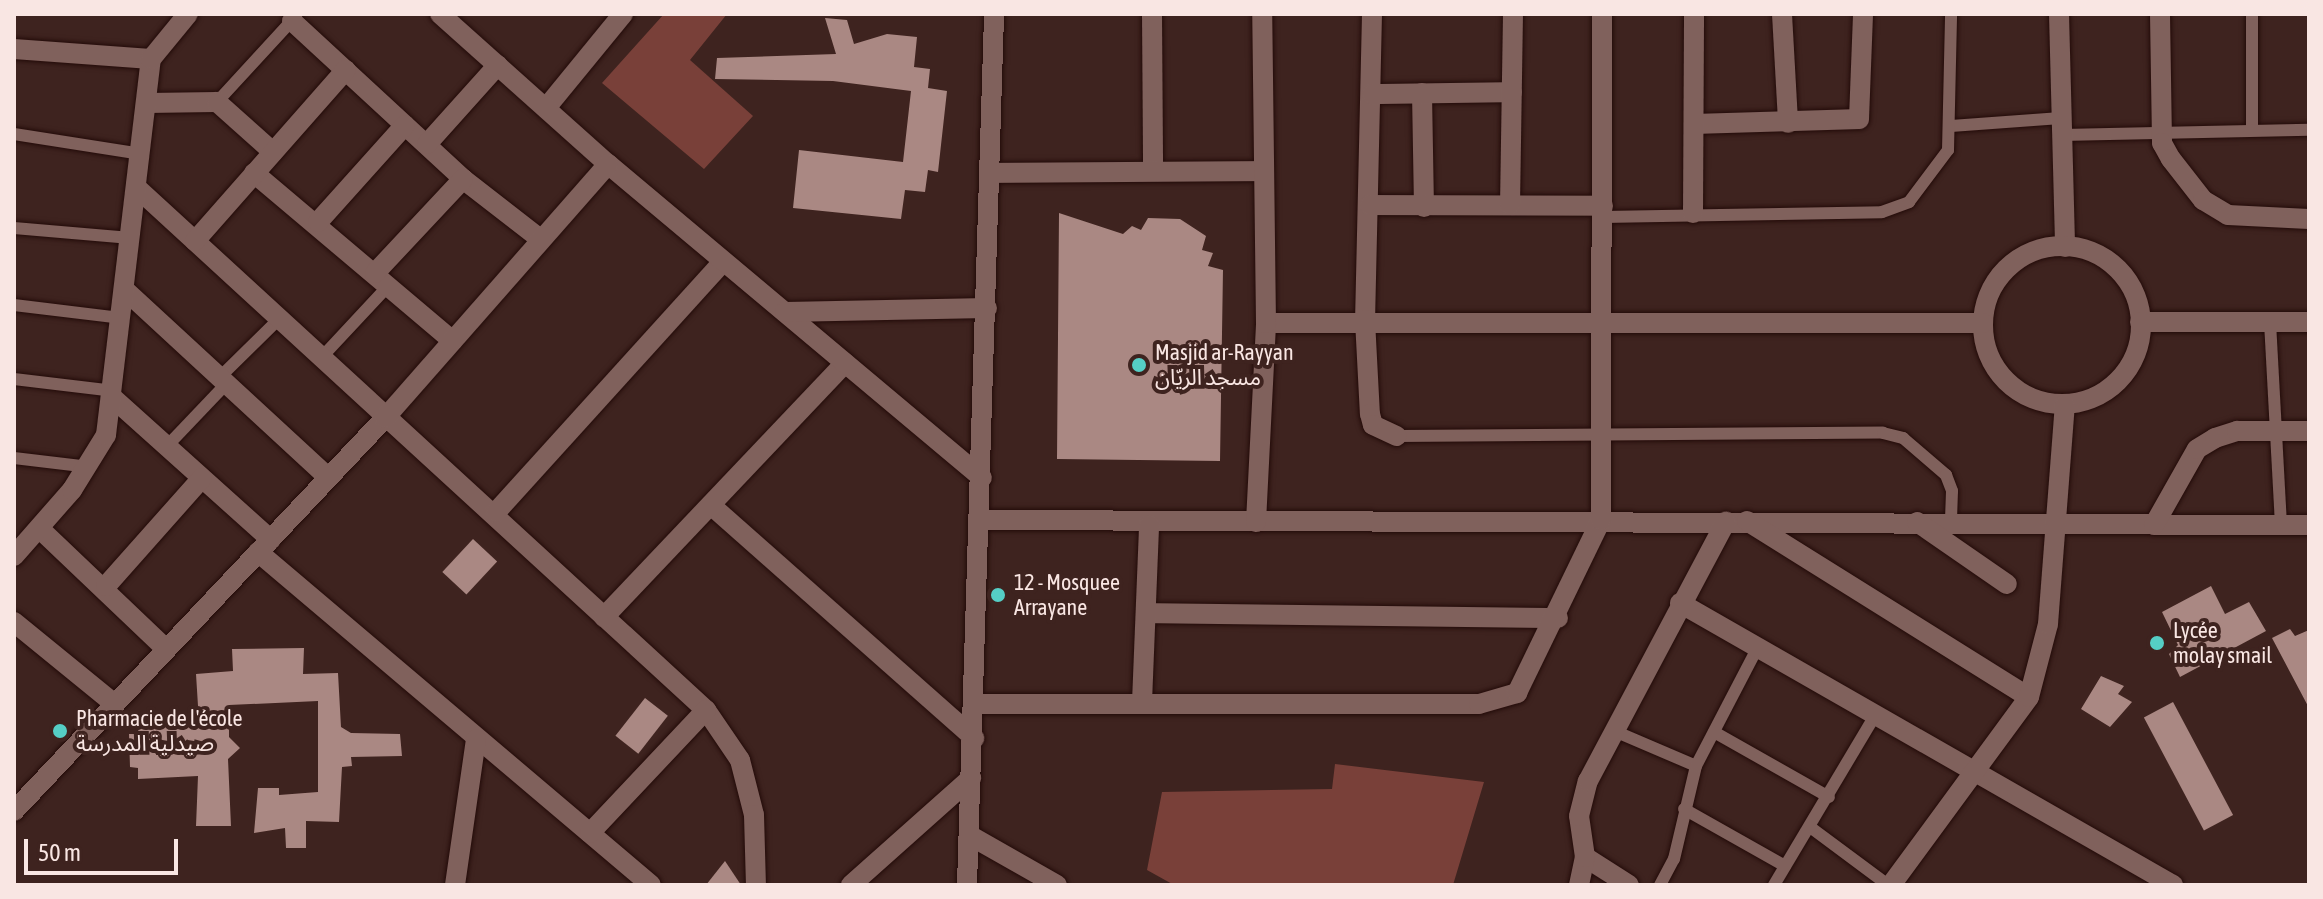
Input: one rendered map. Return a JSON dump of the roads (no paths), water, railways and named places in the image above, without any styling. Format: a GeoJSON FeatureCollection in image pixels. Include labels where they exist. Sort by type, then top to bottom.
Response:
{"type":"FeatureCollection","features":[{"type":"Feature","properties":{"kind":"street"},"geometry":{"type":"LineString","coordinates":[[14,556],[40,529],[89,467],[106,435],[114,394],[151,59],[188,14]]}},
{"type":"Feature","properties":{"kind":"street"},"geometry":{"type":"LineString","coordinates":[[440,14],[608,164],[982,478]]}},
{"type":"Feature","properties":{"kind":"street"},"geometry":{"type":"LineString","coordinates":[[967,885],[981,520],[994,14]]}},
{"type":"Feature","properties":{"kind":"street"},"geometry":{"type":"LineString","coordinates":[[1152,14],[1153,169]]}},
{"type":"Feature","properties":{"kind":"street"},"geometry":{"type":"LineString","coordinates":[[1256,522],[1266,323],[1262,14]]}},
{"type":"Feature","properties":{"kind":"street"},"geometry":{"type":"LineString","coordinates":[[1372,14],[1365,320],[1370,414],[1373,425],[1397,436]]}},
{"type":"Feature","properties":{"kind":"street"},"geometry":{"type":"LineString","coordinates":[[1510,205],[1513,14]]}},
{"type":"Feature","properties":{"kind":"street"},"geometry":{"type":"LineString","coordinates":[[975,704],[1495,702],[1517,693],[1558,618],[1601,520],[1604,433],[1601,319],[1602,14]]}},
{"type":"Feature","properties":{"kind":"street"},"geometry":{"type":"LineString","coordinates":[[1693,213],[1694,14]]}},
{"type":"Feature","properties":{"kind":"street"},"geometry":{"type":"LineString","coordinates":[[1782,14],[1788,123]]}},
{"type":"Feature","properties":{"kind":"street"},"geometry":{"type":"LineString","coordinates":[[1695,124],[1850,122],[1862,116],[1863,14]]}},
{"type":"Feature","properties":{"kind":"street"},"geometry":{"type":"LineString","coordinates":[[2059,14],[2065,247]]}},
{"type":"Feature","properties":{"kind":"street"},"geometry":{"type":"LineString","coordinates":[[2160,14],[2162,130],[2171,159],[2203,200],[2249,220],[2309,219]]}},
{"type":"Feature","properties":{"kind":"street"},"geometry":{"type":"LineString","coordinates":[[546,108],[616,16]]}},
{"type":"Feature","properties":{"kind":"street"},"geometry":{"type":"LineString","coordinates":[[295,17],[346,70],[463,179],[539,238]]}},
{"type":"Feature","properties":{"kind":"street"},"geometry":{"type":"LineString","coordinates":[[14,49],[151,59]]}},
{"type":"Feature","properties":{"kind":"street"},"geometry":{"type":"LineString","coordinates":[[427,144],[498,65]]}},
{"type":"Feature","properties":{"kind":"street"},"geometry":{"type":"LineString","coordinates":[[195,241],[346,70]]}},
{"type":"Feature","properties":{"kind":"street"},"geometry":{"type":"LineString","coordinates":[[1372,94],[1512,92]]}},
{"type":"Feature","properties":{"kind":"street"},"geometry":{"type":"LineString","coordinates":[[1422,93],[1424,207]]}},
{"type":"Feature","properties":{"kind":"street"},"geometry":{"type":"LineString","coordinates":[[147,103],[217,102],[273,152]]}},
{"type":"Feature","properties":{"kind":"street"},"geometry":{"type":"LineString","coordinates":[[318,222],[405,125]]}},
{"type":"Feature","properties":{"kind":"street"},"geometry":{"type":"LineString","coordinates":[[14,811],[112,702],[385,418],[539,238],[608,164]]}},
{"type":"Feature","properties":{"kind":"street"},"geometry":{"type":"LineString","coordinates":[[989,173],[1153,169],[1263,171]]}},
{"type":"Feature","properties":{"kind":"street"},"geometry":{"type":"LineString","coordinates":[[254,173],[318,222],[453,341]]}},
{"type":"Feature","properties":{"kind":"street"},"geometry":{"type":"LineString","coordinates":[[382,279],[463,179]]}},
{"type":"Feature","properties":{"kind":"street"},"geometry":{"type":"LineString","coordinates":[[136,187],[385,418],[496,512],[706,710],[740,760],[754,815],[756,885]]}},
{"type":"Feature","properties":{"kind":"street"},"geometry":{"type":"LineString","coordinates":[[1370,205],[1510,205],[1603,212]]}},
{"type":"Feature","properties":{"kind":"street"},"geometry":{"type":"LineString","coordinates":[[2065,247],[2106,258],[2126,278],[2140,322],[2132,364],[2118,382],[2095,398],[2065,405],[2019,393],[1999,374],[1983,323],[1998,278],[2023,256],[2065,247]]}},
{"type":"Feature","properties":{"kind":"street"},"geometry":{"type":"LineString","coordinates":[[496,512],[723,262]]}},
{"type":"Feature","properties":{"kind":"street"},"geometry":{"type":"LineString","coordinates":[[125,290],[328,477]]}},
{"type":"Feature","properties":{"kind":"street"},"geometry":{"type":"LineString","coordinates":[[785,312],[987,308]]}},
{"type":"Feature","properties":{"kind":"street"},"geometry":{"type":"LineString","coordinates":[[1266,323],[1601,319],[1983,323]]}},
{"type":"Feature","properties":{"kind":"street"},"geometry":{"type":"LineString","coordinates":[[2140,322],[2309,322]]}},
{"type":"Feature","properties":{"kind":"street"},"geometry":{"type":"LineString","coordinates":[[604,617],[713,507],[845,363]]}},
{"type":"Feature","properties":{"kind":"street"},"geometry":{"type":"LineString","coordinates":[[114,394],[202,478],[265,546],[476,740],[590,833],[643,883]]}},
{"type":"Feature","properties":{"kind":"street"},"geometry":{"type":"LineString","coordinates":[[1890,885],[2029,697],[2046,636],[2058,526],[2065,405]]}},
{"type":"Feature","properties":{"kind":"street"},"geometry":{"type":"LineString","coordinates":[[2154,525],[2197,449],[2237,431],[2309,431]]}},
{"type":"Feature","properties":{"kind":"street"},"geometry":{"type":"LineString","coordinates":[[106,586],[202,478]]}},
{"type":"Feature","properties":{"kind":"street"},"geometry":{"type":"LineString","coordinates":[[713,507],[974,738]]}},
{"type":"Feature","properties":{"kind":"street"},"geometry":{"type":"LineString","coordinates":[[981,520],[1149,525],[1601,520],[1951,522],[2058,526],[2309,525]]}},
{"type":"Feature","properties":{"kind":"street"},"geometry":{"type":"LineString","coordinates":[[1737,521],[2029,697]]}},
{"type":"Feature","properties":{"kind":"street"},"geometry":{"type":"LineString","coordinates":[[1579,885],[1585,857],[1583,795],[1612,730],[1680,603],[1737,521]]}},
{"type":"Feature","properties":{"kind":"street"},"geometry":{"type":"LineString","coordinates":[[1917,522],[2007,584]]}},
{"type":"Feature","properties":{"kind":"street"},"geometry":{"type":"LineString","coordinates":[[1142,702],[1149,525]]}},
{"type":"Feature","properties":{"kind":"street"},"geometry":{"type":"LineString","coordinates":[[40,529],[106,586],[166,649]]}},
{"type":"Feature","properties":{"kind":"street"},"geometry":{"type":"LineString","coordinates":[[1680,603],[1978,768],[2173,885]]}},
{"type":"Feature","properties":{"kind":"street"},"geometry":{"type":"LineString","coordinates":[[1147,613],[1558,618]]}},
{"type":"Feature","properties":{"kind":"street"},"geometry":{"type":"LineString","coordinates":[[14,622],[112,702]]}},
{"type":"Feature","properties":{"kind":"street"},"geometry":{"type":"LineString","coordinates":[[590,833],[706,710]]}},
{"type":"Feature","properties":{"kind":"street"},"geometry":{"type":"LineString","coordinates":[[455,885],[476,740]]}},
{"type":"Feature","properties":{"kind":"street"},"geometry":{"type":"LineString","coordinates":[[851,885],[971,778]]}},
{"type":"Feature","properties":{"kind":"street"},"geometry":{"type":"LineString","coordinates":[[969,835],[1057,885]]}},
{"type":"Feature","properties":{"kind":"street"},"geometry":{"type":"LineString","coordinates":[[1585,857],[1629,885]]}},
{"type":"Feature","properties":{"kind":"lane"},"geometry":{"type":"LineString","coordinates":[[1603,212],[1882,212],[1909,202],[1927,183],[1948,150],[1951,126],[1951,14]]}},
{"type":"Feature","properties":{"kind":"lane"},"geometry":{"type":"LineString","coordinates":[[2252,14],[2252,130]]}},
{"type":"Feature","properties":{"kind":"lane"},"geometry":{"type":"LineString","coordinates":[[217,102],[295,17]]}},
{"type":"Feature","properties":{"kind":"lane"},"geometry":{"type":"LineString","coordinates":[[1951,126],[2309,130]]}},
{"type":"Feature","properties":{"kind":"lane"},"geometry":{"type":"LineString","coordinates":[[14,134],[141,154]]}},
{"type":"Feature","properties":{"kind":"lane"},"geometry":{"type":"LineString","coordinates":[[14,228],[131,238]]}},
{"type":"Feature","properties":{"kind":"lane"},"geometry":{"type":"LineString","coordinates":[[321,358],[382,279]]}},
{"type":"Feature","properties":{"kind":"lane"},"geometry":{"type":"LineString","coordinates":[[14,305],[122,318]]}},
{"type":"Feature","properties":{"kind":"lane"},"geometry":{"type":"LineString","coordinates":[[168,445],[279,319]]}},
{"type":"Feature","properties":{"kind":"lane"},"geometry":{"type":"LineString","coordinates":[[2270,322],[2281,525]]}},
{"type":"Feature","properties":{"kind":"lane"},"geometry":{"type":"LineString","coordinates":[[14,379],[114,394]]}},
{"type":"Feature","properties":{"kind":"lane"},"geometry":{"type":"LineString","coordinates":[[1397,436],[1857,431],[1903,438],[1946,475],[1952,491],[1951,522]]}},
{"type":"Feature","properties":{"kind":"lane"},"geometry":{"type":"LineString","coordinates":[[14,458],[89,467]]}},
{"type":"Feature","properties":{"kind":"lane"},"geometry":{"type":"LineString","coordinates":[[1660,885],[1674,859],[1696,766],[1759,645]]}},
{"type":"Feature","properties":{"kind":"lane"},"geometry":{"type":"LineString","coordinates":[[1774,885],[1877,712]]}},
{"type":"Feature","properties":{"kind":"lane"},"geometry":{"type":"LineString","coordinates":[[1612,730],[1696,766]]}},
{"type":"Feature","properties":{"kind":"lane"},"geometry":{"type":"LineString","coordinates":[[1714,732],[1829,797]]}},
{"type":"Feature","properties":{"kind":"lane"},"geometry":{"type":"LineString","coordinates":[[1684,809],[1785,866]]}},
{"type":"Feature","properties":{"kind":"lane"},"geometry":{"type":"LineString","coordinates":[[1810,827],[1890,885]]}},
{"type":"Feature","properties":{"kind":"place","name":"Masjid ar-Rayyan مسجد الريّان"},"geometry":{"type":"Point","coordinates":[1139,365]}},
{"type":"Feature","properties":{"kind":"place","name":"12 - Mosquee Arrayane"},"geometry":{"type":"Point","coordinates":[998,595]}},
{"type":"Feature","properties":{"kind":"place","name":"Lycée molay smail"},"geometry":{"type":"Point","coordinates":[2157,643]}},
{"type":"Feature","properties":{"kind":"place","name":"Pharmacie de l'école صيدلية المدرسة"},"geometry":{"type":"Point","coordinates":[60,731]}}]}
